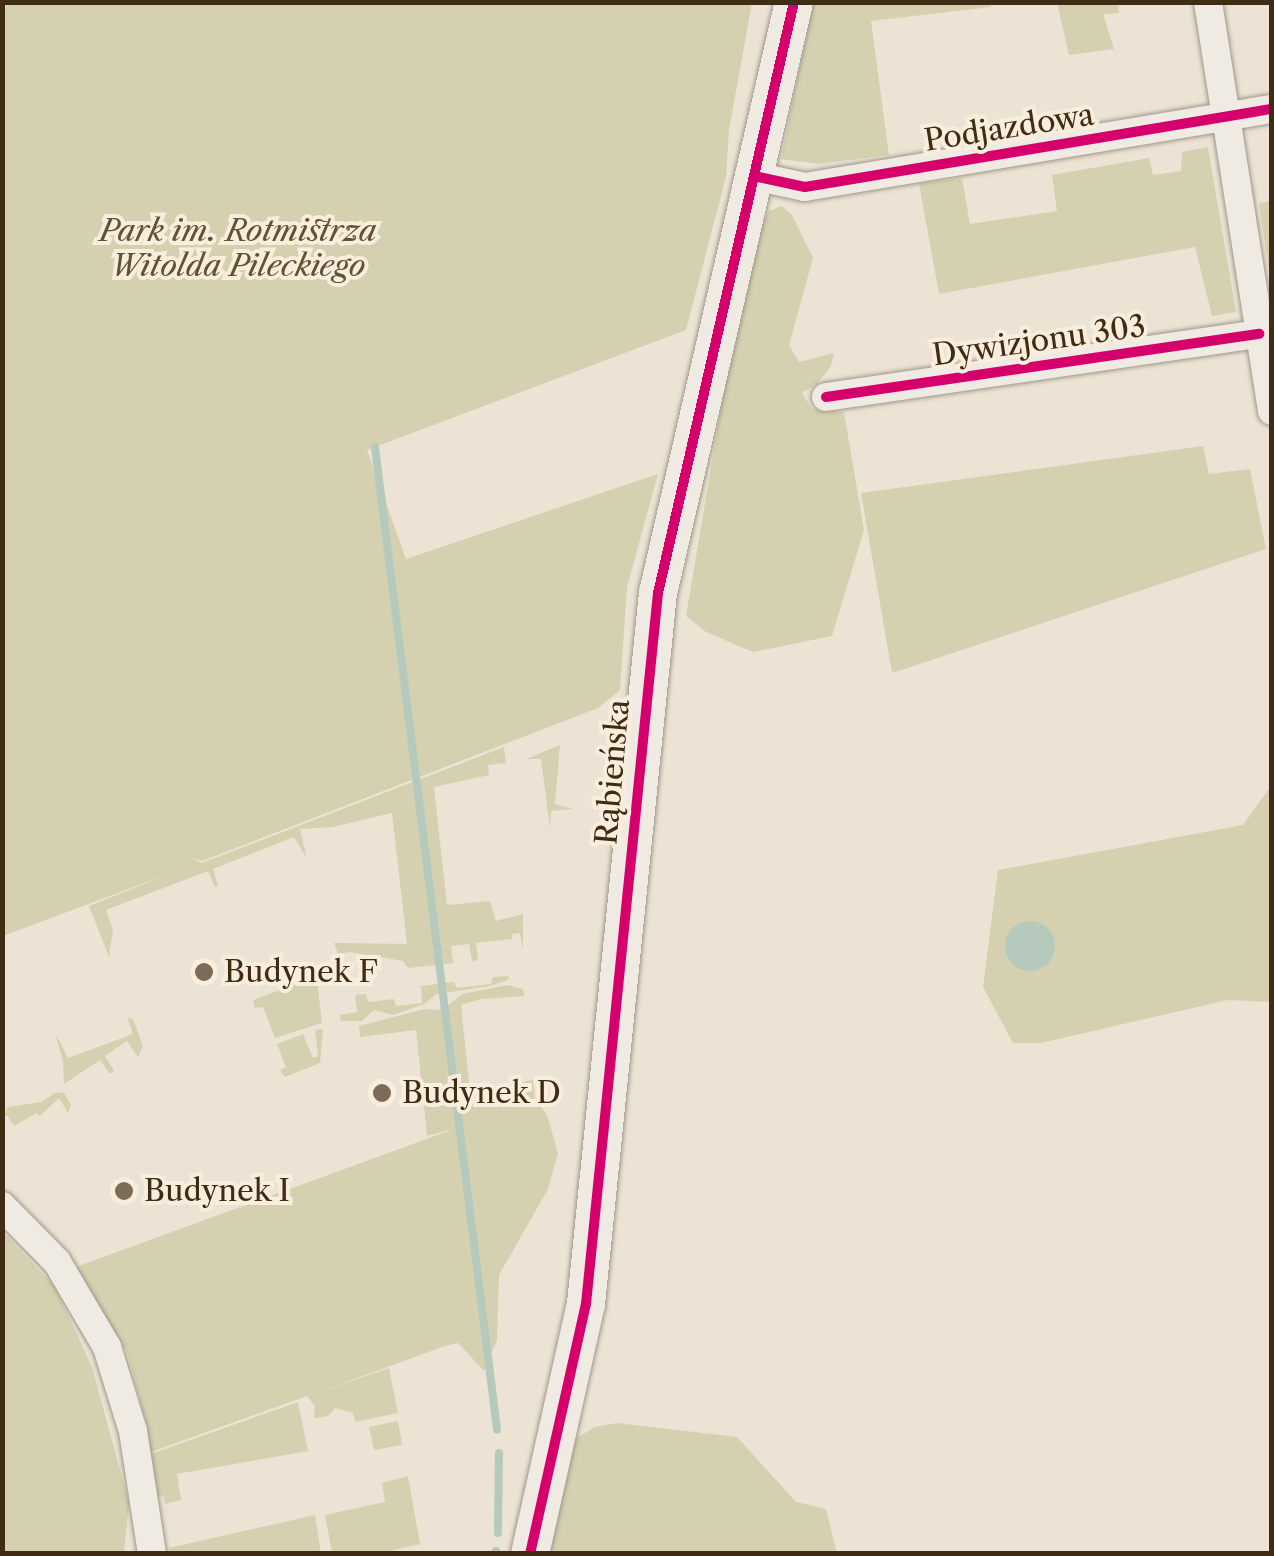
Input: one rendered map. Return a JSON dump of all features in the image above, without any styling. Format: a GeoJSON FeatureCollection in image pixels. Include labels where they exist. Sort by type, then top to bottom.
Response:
{"type":"FeatureCollection","features":[{"type":"Feature","properties":{"kind":"street","name":"Rąbieńska"},"geometry":{"type":"LineString","coordinates":[[530,1554],[586,1304],[658,593],[794,2]]}},
{"type":"Feature","properties":{"kind":"street"},"geometry":{"type":"LineString","coordinates":[[1208,2],[1272,412]]}},
{"type":"Feature","properties":{"kind":"street","name":"Podjazdowa"},"geometry":{"type":"LineString","coordinates":[[754,176],[805,186],[1272,109]]}},
{"type":"Feature","properties":{"kind":"street","name":"Dywizjonu 303"},"geometry":{"type":"LineString","coordinates":[[826,398],[1259,334]]}},
{"type":"Feature","properties":{"kind":"street"},"geometry":{"type":"LineString","coordinates":[[2,1206],[57,1262],[107,1348],[133,1431],[152,1554]]}},
{"type":"Feature","properties":{"kind":"green space","name":"Park im. Rotmistrza Witolda Pileckiego"},"geometry":{"type":"Polygon","coordinates":[[[3,2],[752,3],[729,130],[726,177],[686,330],[367,450],[406,559],[658,474],[627,587],[620,690],[598,708],[202,861],[190,857],[202,863],[504,747],[506,763],[488,765],[489,775],[434,787],[447,905],[490,901],[496,921],[523,914],[523,951],[520,933],[512,934],[512,939],[476,943],[478,960],[472,961],[469,944],[451,946],[453,963],[408,968],[403,961],[350,952],[338,954],[334,943],[407,944],[392,813],[333,827],[300,829],[307,859],[294,837],[213,869],[218,885],[215,887],[208,871],[106,910],[113,930],[109,957],[89,906],[174,872],[3,936],[3,2]]]}},
{"type":"Feature","properties":{"kind":"green space"},"geometry":{"type":"Polygon","coordinates":[[[813,3],[991,3],[991,7],[871,21],[889,155],[818,164],[781,159],[813,3]]]}},
{"type":"Feature","properties":{"kind":"green space"},"geometry":{"type":"Polygon","coordinates":[[[1057,3],[1118,3],[1119,13],[1103,14],[1114,49],[1069,55],[1057,3]]]}},
{"type":"Feature","properties":{"kind":"green space"},"geometry":{"type":"Polygon","coordinates":[[[1208,147],[1236,312],[1212,316],[1195,247],[939,294],[919,184],[962,178],[970,224],[1057,211],[1052,175],[1149,158],[1153,175],[1181,171],[1182,152],[1208,147]]]}},
{"type":"Feature","properties":{"kind":"green space"},"geometry":{"type":"Polygon","coordinates":[[[1272,201],[1271,283],[1259,203],[1272,201]]]}},
{"type":"Feature","properties":{"kind":"green space"},"geometry":{"type":"Polygon","coordinates":[[[782,206],[792,215],[813,258],[789,345],[799,362],[834,353],[831,366],[818,383],[802,393],[812,409],[844,412],[864,530],[832,636],[753,652],[706,632],[686,616],[730,355],[759,232],[769,211],[782,206]]]}},
{"type":"Feature","properties":{"kind":"green space"},"geometry":{"type":"Polygon","coordinates":[[[1203,446],[1209,474],[1250,469],[1266,549],[892,673],[861,493],[1203,446]]]}},
{"type":"Feature","properties":{"kind":"green space"},"geometry":{"type":"Polygon","coordinates":[[[560,745],[555,804],[573,809],[551,811],[550,829],[541,759],[526,759],[560,745]]]}},
{"type":"Feature","properties":{"kind":"green space"},"geometry":{"type":"Polygon","coordinates":[[[1271,786],[1271,1002],[1228,1000],[1041,1043],[1013,1043],[983,987],[998,870],[1243,825],[1271,786]]]}},
{"type":"Feature","properties":{"kind":"green space"},"geometry":{"type":"Polygon","coordinates":[[[509,976],[508,980],[490,986],[437,994],[424,1004],[393,1015],[374,1010],[362,1021],[341,1021],[340,1015],[357,1012],[355,995],[366,994],[368,1002],[394,999],[396,1006],[414,1004],[422,1003],[421,986],[454,982],[457,988],[491,984],[493,977],[509,976]]]}},
{"type":"Feature","properties":{"kind":"green space"},"geometry":{"type":"Polygon","coordinates":[[[317,979],[322,1023],[275,1038],[263,1007],[255,1008],[253,1000],[317,979]]]}},
{"type":"Feature","properties":{"kind":"green space"},"geometry":{"type":"Polygon","coordinates":[[[508,985],[523,989],[524,996],[461,1005],[470,1092],[533,1080],[535,1099],[547,1115],[558,1153],[548,1189],[499,1275],[497,1340],[484,1371],[458,1343],[445,1346],[316,1393],[389,1368],[398,1413],[355,1422],[353,1413],[335,1408],[328,1416],[314,1418],[315,1406],[307,1396],[148,1453],[146,1422],[127,1352],[73,1268],[454,1129],[427,1136],[416,1030],[360,1037],[359,1026],[425,1009],[443,1010],[462,994],[508,985]]]}},
{"type":"Feature","properties":{"kind":"green space"},"geometry":{"type":"Polygon","coordinates":[[[127,1017],[133,1019],[143,1046],[138,1057],[127,1041],[105,1056],[114,1071],[110,1074],[100,1060],[64,1084],[63,1061],[55,1033],[68,1058],[133,1034],[127,1017]]]}},
{"type":"Feature","properties":{"kind":"green space"},"geometry":{"type":"Polygon","coordinates":[[[323,1029],[320,1063],[285,1077],[280,1070],[286,1067],[277,1044],[303,1034],[313,1058],[318,1056],[315,1030],[323,1029]]]}},
{"type":"Feature","properties":{"kind":"green space"},"geometry":{"type":"Polygon","coordinates":[[[57,1092],[64,1093],[71,1105],[68,1113],[59,1098],[40,1116],[37,1113],[14,1126],[7,1115],[3,1118],[8,1107],[41,1102],[57,1092]]]}},
{"type":"Feature","properties":{"kind":"green space"},"geometry":{"type":"Polygon","coordinates":[[[3,1232],[55,1287],[92,1367],[129,1503],[124,1553],[3,1553],[3,1232]]]}},
{"type":"Feature","properties":{"kind":"green space"},"geometry":{"type":"Polygon","coordinates":[[[298,1402],[308,1451],[177,1474],[181,1500],[165,1504],[164,1496],[158,1497],[151,1454],[298,1402]]]}},
{"type":"Feature","properties":{"kind":"green space"},"geometry":{"type":"Polygon","coordinates":[[[398,1421],[402,1445],[374,1450],[369,1427],[398,1421]]]}},
{"type":"Feature","properties":{"kind":"green space"},"geometry":{"type":"Polygon","coordinates":[[[617,1423],[737,1437],[796,1502],[826,1509],[837,1553],[548,1554],[575,1439],[595,1427],[617,1423]]]}},
{"type":"Feature","properties":{"kind":"green space"},"geometry":{"type":"Polygon","coordinates":[[[408,1476],[420,1544],[381,1553],[332,1553],[325,1515],[385,1502],[382,1483],[408,1476]]]}},
{"type":"Feature","properties":{"kind":"green space"},"geometry":{"type":"Polygon","coordinates":[[[315,1515],[321,1553],[170,1553],[169,1548],[315,1515]]]}},
{"type":"Feature","properties":{"kind":"shaded area"},"geometry":{"type":"Polygon","coordinates":[[[1030,921],[1048,928],[1055,946],[1048,964],[1030,971],[1012,964],[1005,946],[1012,928],[1030,921]]]}},
{"type":"Feature","properties":{"kind":"waterway"},"geometry":{"type":"LineString","coordinates":[[375,447],[497,1429]]}},
{"type":"Feature","properties":{"kind":"waterway"},"geometry":{"type":"LineString","coordinates":[[498,1533],[499,1453]]}},
{"type":"Feature","properties":{"kind":"cycle path"},"geometry":{"type":"LineString","coordinates":[[530,1554],[586,1304],[658,593],[794,2]]}},
{"type":"Feature","properties":{"kind":"cycle path"},"geometry":{"type":"LineString","coordinates":[[754,176],[805,187],[1272,109]]}},
{"type":"Feature","properties":{"kind":"cycle path"},"geometry":{"type":"LineString","coordinates":[[826,397],[1259,334]]}},
{"type":"Feature","properties":{"kind":"place","name":"Budynek F"},"geometry":{"type":"Point","coordinates":[204,972]}},
{"type":"Feature","properties":{"kind":"place","name":"Budynek D"},"geometry":{"type":"Point","coordinates":[382,1093]}},
{"type":"Feature","properties":{"kind":"place","name":"Budynek I"},"geometry":{"type":"Point","coordinates":[124,1191]}}]}
